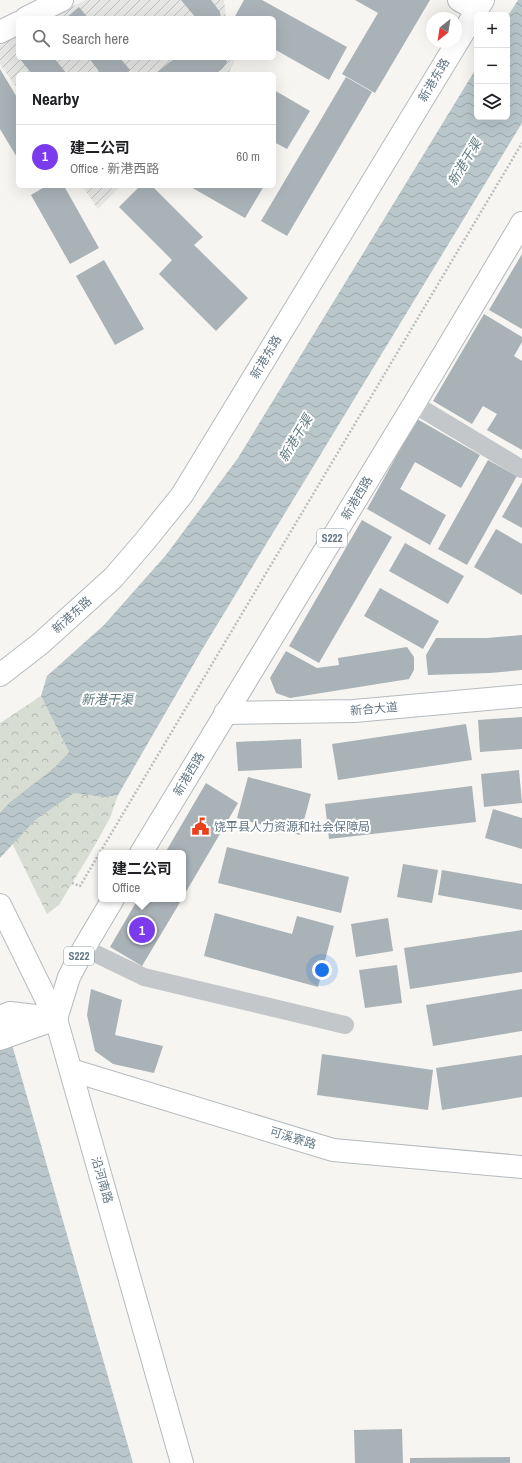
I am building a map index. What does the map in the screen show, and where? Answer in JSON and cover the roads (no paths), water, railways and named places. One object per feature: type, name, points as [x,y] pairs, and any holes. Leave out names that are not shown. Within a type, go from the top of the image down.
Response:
[{"type":"main road","points":[[30,16],[62,0]]},
{"type":"main road","name":"新港东路","points":[[0,675],[40,644],[113,578],[182,495],[473,3]]},
{"type":"main road","points":[[0,32],[16,23]]},
{"type":"main road","name":"新港西路","points":[[143,850],[414,404],[522,223]]},
{"type":"main road","name":"新合大道","points":[[226,713],[354,711],[522,696]]},
{"type":"main road","name":"S222","points":[[56,1019],[69,977],[111,902]]},
{"type":"main road","name":"沿河南路","points":[[0,905],[56,1019],[72,1070],[182,1463]]},
{"type":"main road","points":[[0,1017],[10,1013],[56,1019]]},
{"type":"main road","points":[[0,1039],[56,1019]]},
{"type":"main road","name":"可溪寮路","points":[[72,1070],[333,1150],[522,1167]]},
{"type":"street","points":[[414,404],[522,469]]},
{"type":"street","points":[[84,948],[144,977],[346,1025]]},
{"type":"water","name":"新港干渠","points":[[518,0],[522,0],[522,123],[203,648],[118,795],[104,797],[74,793],[35,820],[0,858],[0,813],[9,803],[53,769],[69,752],[41,696],[47,676],[104,625],[166,555],[238,458],[474,72],[474,120],[510,120],[510,12]]},
{"type":"water","points":[[0,1003],[133,1463],[0,1463]]},
{"type":"place","name":"饶平县人力资源和社会保障局","points":[[201,827]]},
{"type":"place","name":"建二公司","points":[[142,930]]}]
